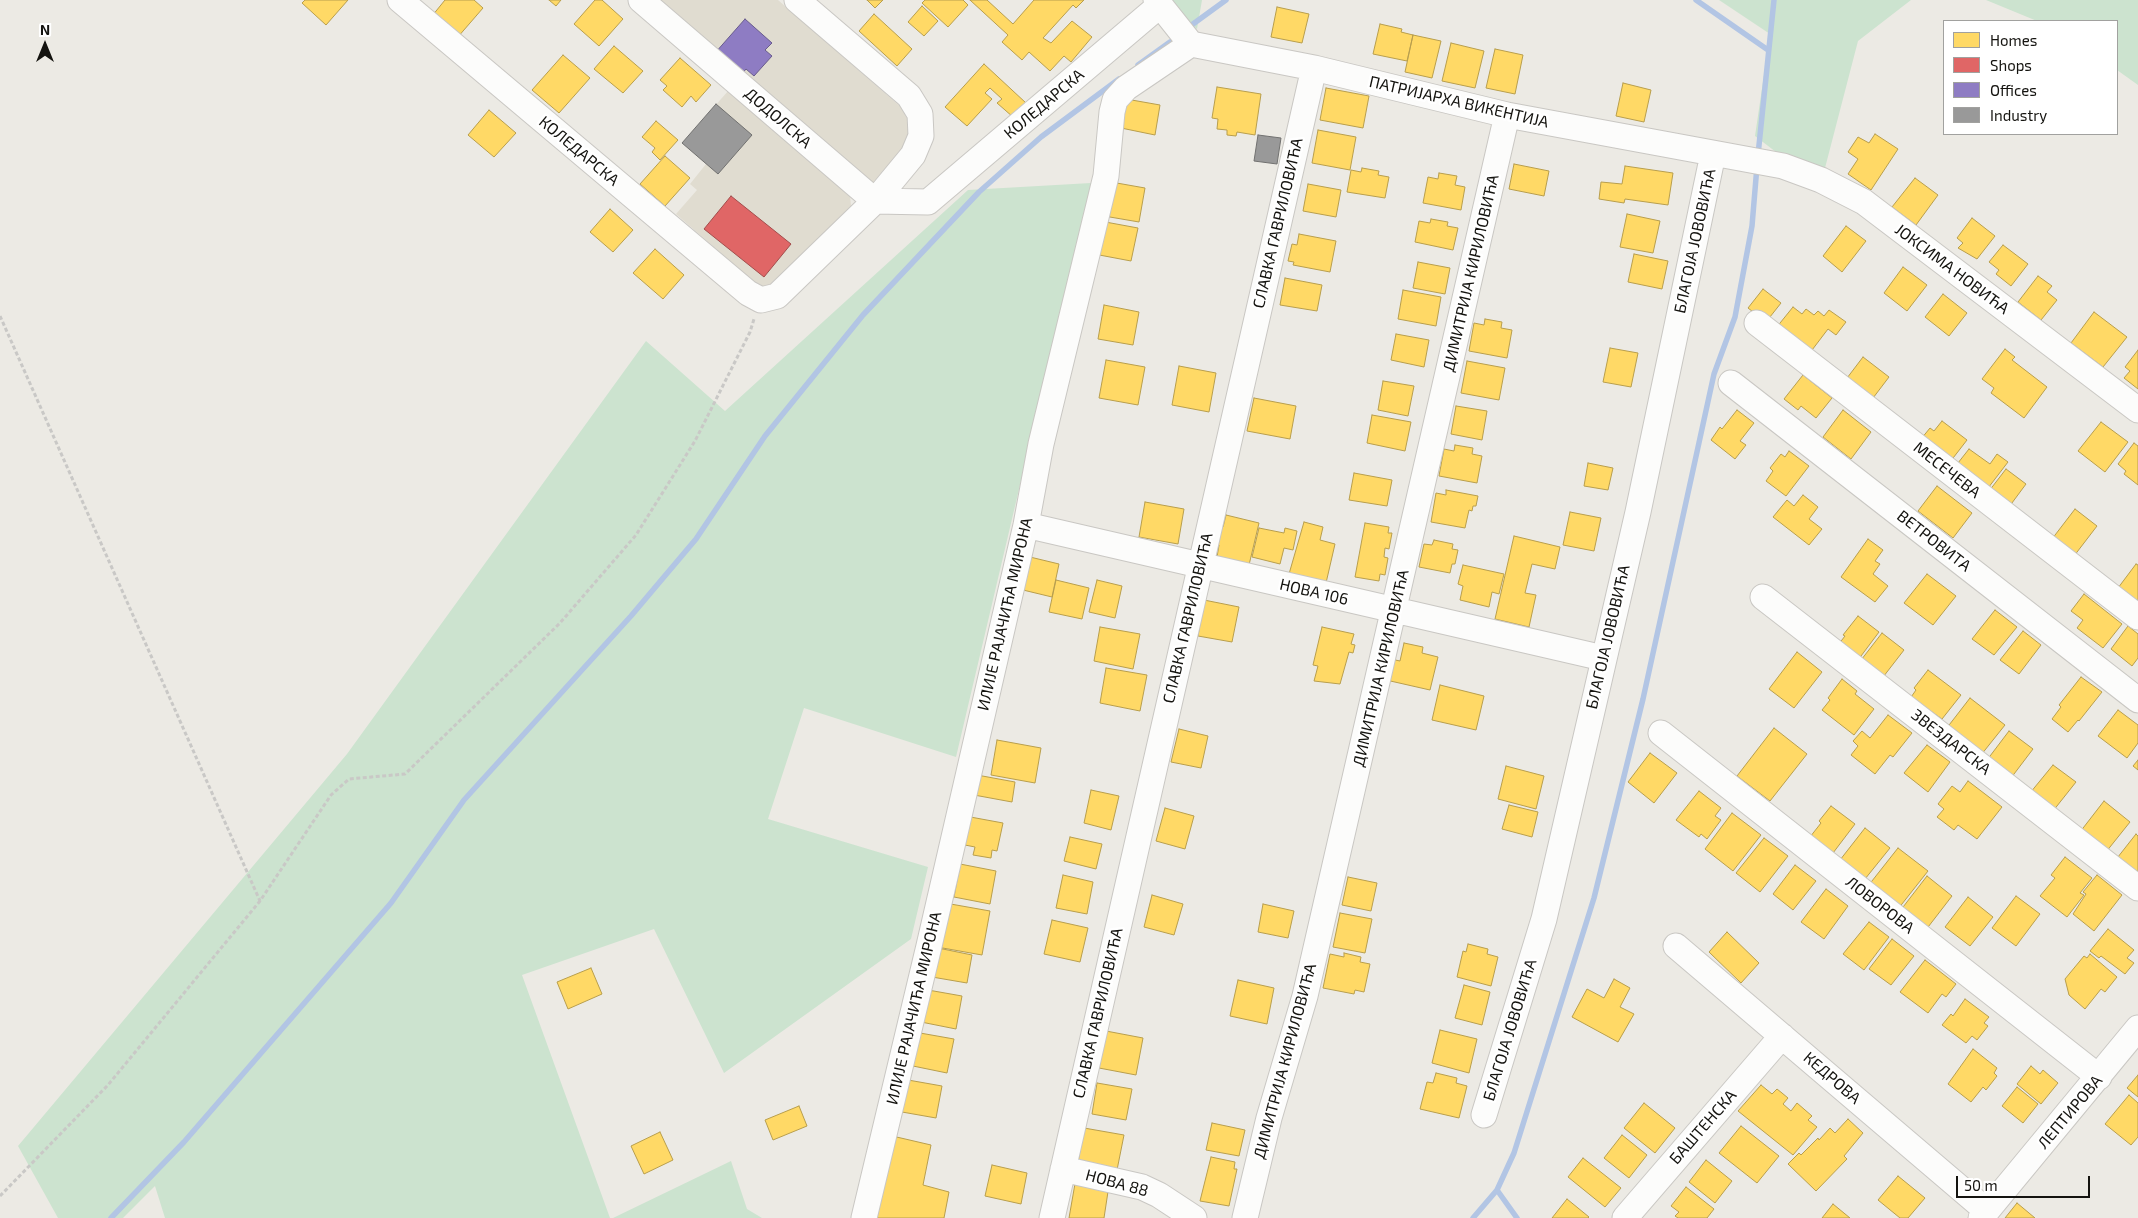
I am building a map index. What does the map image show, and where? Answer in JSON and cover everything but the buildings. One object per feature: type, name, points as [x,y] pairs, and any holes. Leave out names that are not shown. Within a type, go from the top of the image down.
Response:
[{"type":"street","name":"КОЛЕДАРСКА","points":[[400,0],[748,293],[760,300]]},
{"type":"street","name":"ДОДОЛСКА","points":[[641,0],[876,201]]},
{"type":"street","points":[[760,300],[777,296],[876,201],[913,155],[921,136],[920,114],[909,96],[797,0]]},
{"type":"street","name":"КОЛЕДАРСКА","points":[[928,202],[1157,3]]},
{"type":"street","points":[[1157,3],[1184,36]]},
{"type":"street","name":"ПАТРИЈАРХА ВИКЕНТИЈА","points":[[1184,36],[1507,115],[1758,161]]},
{"type":"street","name":"ИЛИЈЕ РАЈАЧИЋА МИРОНА","points":[[864,1218],[1026,525],[1041,444],[1106,176],[1112,112],[1115,100],[1184,36]]},
{"type":"street","name":"СЛАВКА ГАВРИЛОВИЋА","points":[[1052,1218],[1314,68]]},
{"type":"street","name":"ДИМИТРИЈА КИРИЛОВИЋА","points":[[1246,1218],[1269,1118],[1305,996],[1507,115]]},
{"type":"street","name":"БЛАГОЈА ЈОВОВИЋА","points":[[1484,1115],[1544,919],[1638,512],[1713,154]]},
{"type":"street","name":"ЈОКСИМА НОВИЋА","points":[[1758,161],[1783,166],[1821,180],[1864,202],[2138,410]]},
{"type":"street","points":[[898,172],[904,186],[912,194],[928,202]]},
{"type":"street","points":[[876,201],[928,202]]},
{"type":"street","name":"МЕСЕЧЕВА","points":[[1757,323],[2138,617]]},
{"type":"street","name":"ВЕТРОВИТА","points":[[1731,383],[2138,700]]},
{"type":"street","name":"НОВА 106","points":[[1026,525],[1603,658]]},
{"type":"street","name":"ЗВЕЗДАРСКА","points":[[1763,597],[2138,888]]},
{"type":"street","name":"ЛОВОРОВА","points":[[1661,733],[2098,1077]]},
{"type":"street","name":"КЕДРОВА","points":[[1676,946],[1782,1036],[1984,1215]]},
{"type":"street","name":"ЛЕПТИРОВА","points":[[1984,1215],[2138,1028]]},
{"type":"street","name":"БАШТЕНСКА","points":[[1624,1218],[1782,1036]]},
{"type":"street","name":"НОВА 88","points":[[1063,1169],[1142,1187],[1159,1195],[1194,1218]]},
{"type":"path","points":[[0,1196],[108,1085],[260,901],[331,795],[349,779],[405,774],[560,623],[636,535],[695,441],[750,332],[760,300]]},
{"type":"path","points":[[0,316],[260,901]]},
{"type":"shaded area","points":[[654,0],[778,0],[902,108],[910,125],[908,142],[869,187]]},
{"type":"shaded area","points":[[729,90],[850,195],[851,206],[770,287],[761,288],[676,214],[697,190],[690,184],[706,164],[682,143]]},
{"type":"green space","points":[[1168,0],[1202,0],[1197,29],[1179,14]]},
{"type":"green space","points":[[1719,0],[1911,0],[1858,41],[1825,168],[1776,152],[1755,136],[1770,34]]},
{"type":"green space","points":[[1986,0],[2138,0],[2138,85],[2118,71],[2118,20],[2035,20]]},
{"type":"green space","points":[[1091,183],[956,757],[804,708],[768,819],[928,867],[911,939],[724,1073],[654,929],[522,975],[610,1218],[165,1218],[155,1186],[123,1218],[58,1218],[18,1146],[347,754],[646,341],[725,411],[968,190]]},
{"type":"green space","points":[[731,1161],[747,1209],[762,1218],[613,1218]]},
{"type":"waterway","points":[[1193,24],[1226,0]]},
{"type":"waterway","points":[[1696,0],[1768,50]]},
{"type":"waterway","points":[[1758,155],[1774,0]]},
{"type":"waterway","points":[[1138,65],[1170,42]]},
{"type":"waterway","points":[[111,1218],[184,1142],[391,903],[464,800],[631,616],[696,539],[765,436],[863,315],[979,192],[1041,137],[1119,79]]},
{"type":"waterway","points":[[1473,1218],[1497,1190],[1514,1153],[1594,898],[1643,699],[1714,374],[1735,317],[1752,226],[1757,166]]},
{"type":"waterway","points":[[1497,1190],[1517,1218]]}]
